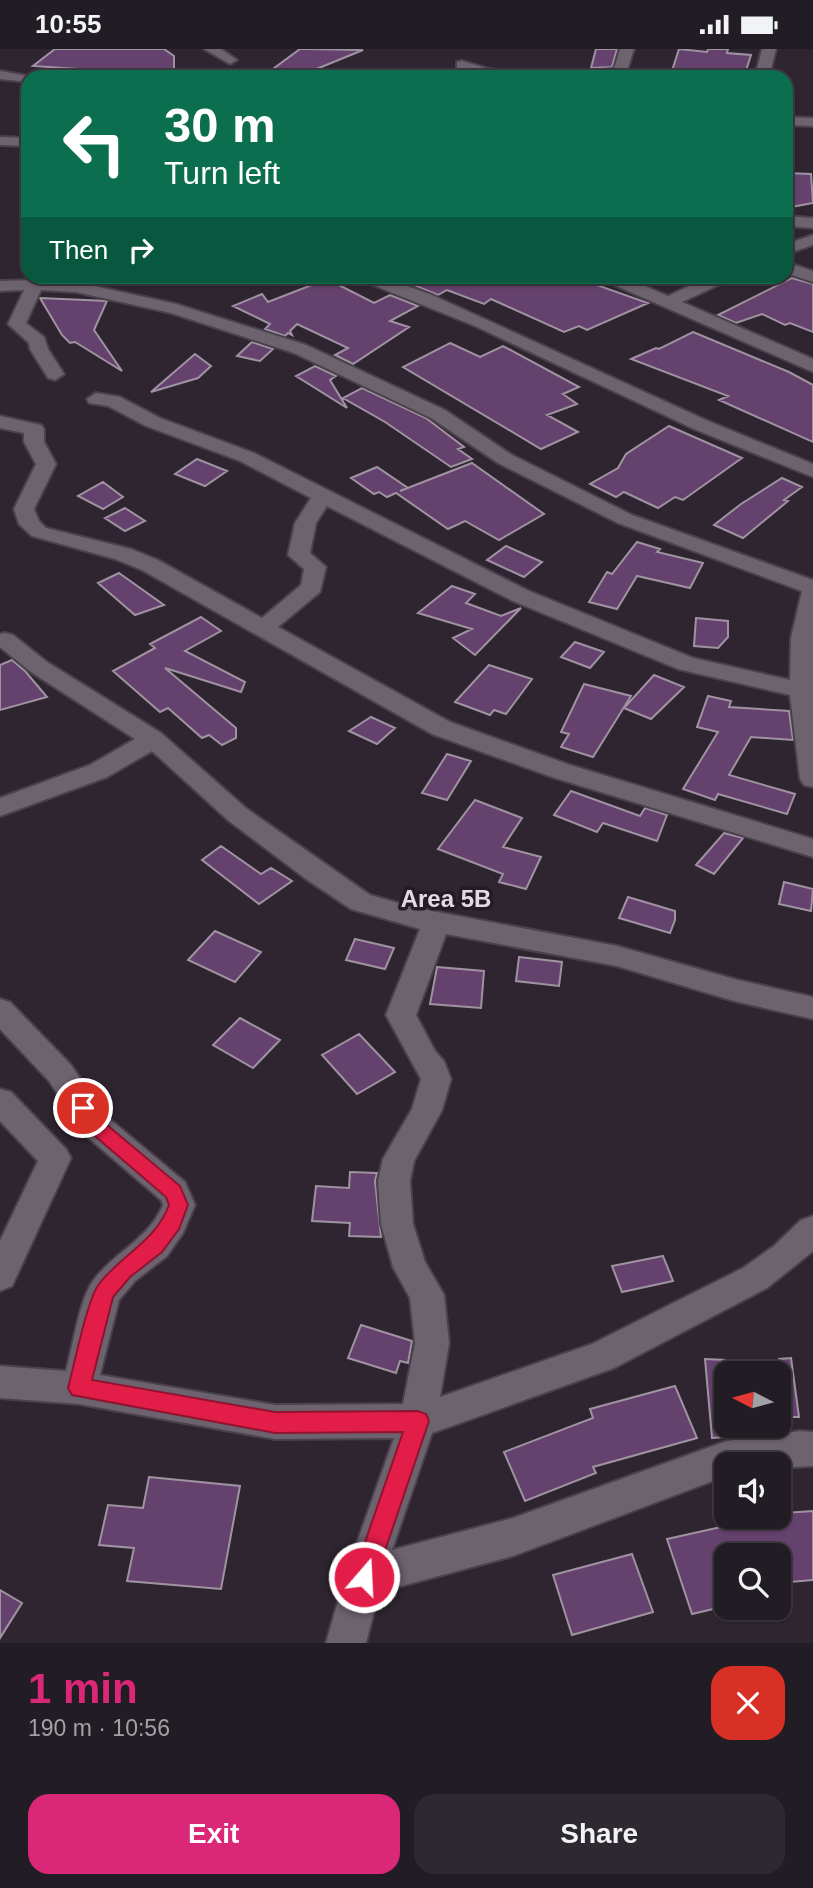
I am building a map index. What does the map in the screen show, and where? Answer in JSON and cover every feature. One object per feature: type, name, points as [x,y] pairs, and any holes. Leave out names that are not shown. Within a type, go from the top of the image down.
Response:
[{"type":"street","points":[[211,49],[230,60]]},
{"type":"street","points":[[620,70],[627,49]]},
{"type":"street","points":[[763,70],[769,49]]},
{"type":"street","points":[[462,65],[478,70]]},
{"type":"street","points":[[0,75],[21,77]]},
{"type":"street","points":[[793,121],[813,122]]},
{"type":"street","points":[[0,141],[21,142]]},
{"type":"street","points":[[793,222],[813,223]]},
{"type":"street","points":[[793,247],[813,240]]},
{"type":"street","points":[[793,270],[813,277]]},
{"type":"street","points":[[76,287],[84,284]]},
{"type":"street","points":[[386,284],[710,430],[813,471]]},
{"type":"street","points":[[628,284],[813,366]]},
{"type":"street","points":[[670,301],[706,284]]},
{"type":"street","points":[[35,285],[17,324],[38,341],[39,349],[54,374]]},
{"type":"street","points":[[0,286],[76,287],[176,309],[300,349],[439,414],[505,459],[625,519],[813,589],[804,619],[805,680],[813,779]]},
{"type":"street","points":[[96,399],[113,401],[153,422],[247,457],[521,596],[686,664],[805,680]]},
{"type":"street","points":[[0,422],[34,429],[34,442],[46,464],[24,509],[29,524],[39,532],[114,552],[150,565],[441,728],[561,771],[813,848]]},
{"type":"street","points":[[262,629],[312,587],[315,567],[299,555],[300,547],[307,515],[324,496]]},
{"type":"street","points":[[5,640],[39,667],[152,739],[238,815],[361,902],[436,922],[617,956],[734,990],[813,1008]]},
{"type":"street","points":[[0,807],[75,782],[138,751],[152,739]]},
{"type":"street","points":[[346,1643],[364,1577],[418,1421],[432,1343],[427,1295],[410,1267],[397,1224],[394,1181],[398,1159],[427,1109],[436,1079],[433,1069],[424,1059],[401,1015],[436,922]]},
{"type":"street","points":[[0,1010],[60,1073],[95,1125],[174,1192],[178,1205],[172,1223],[155,1245],[123,1271],[104,1293],[79,1388]]},
{"type":"street","points":[[0,1101],[55,1158],[0,1276]]},
{"type":"street","points":[[0,1382],[79,1388],[275,1422],[418,1421],[603,1357],[755,1278],[786,1256],[813,1230]]},
{"type":"street","points":[[364,1577],[513,1537],[727,1458],[800,1448],[813,1449]]},
{"type":"building","points":[[55,49],[164,49],[174,56],[174,69],[170,70],[94,70],[33,66]]},
{"type":"building","points":[[300,49],[363,50],[314,70],[272,70]]},
{"type":"building","points":[[596,49],[617,49],[612,67],[591,68]]},
{"type":"building","points":[[679,49],[707,52],[708,49],[728,49],[727,53],[751,55],[746,70],[672,70]]},
{"type":"building","points":[[793,173],[811,174],[813,203],[793,207]]},
{"type":"building","points":[[793,278],[813,284],[813,332],[790,323],[785,325],[762,314],[736,323],[718,315],[780,284],[793,284]]},
{"type":"building","points":[[314,284],[337,284],[374,303],[390,295],[418,306],[390,321],[409,327],[353,364],[335,355],[348,348],[297,324],[290,331],[292,335],[288,333],[285,336],[265,329],[270,324],[233,306],[262,294],[268,302]]},
{"type":"building","points":[[411,284],[594,284],[648,303],[587,330],[579,326],[564,332],[491,299],[484,304],[447,290],[438,295]]},
{"type":"building","points":[[40,298],[107,301],[94,330],[122,371],[75,342],[70,343],[62,335]]},
{"type":"building","points":[[693,332],[789,372],[813,385],[813,442],[719,400],[728,396],[631,359]]},
{"type":"building","points":[[252,342],[273,349],[260,361],[237,356]]},
{"type":"building","points":[[450,343],[480,357],[503,346],[579,387],[563,394],[577,404],[547,415],[578,432],[541,449],[403,367]]},
{"type":"building","points":[[195,354],[211,366],[198,378],[151,392]]},
{"type":"building","points":[[315,366],[336,376],[330,380],[347,408],[296,376]]},
{"type":"building","points":[[362,388],[426,418],[464,447],[458,449],[472,459],[451,467],[385,422],[343,398]]},
{"type":"building","points":[[669,426],[742,458],[683,500],[675,497],[658,508],[624,492],[616,497],[590,484],[618,468],[626,454]]},
{"type":"building","points":[[197,459],[227,471],[205,486],[175,474]]},
{"type":"building","points":[[472,463],[544,514],[499,540],[465,521],[448,529],[396,493],[387,497],[379,492],[374,494],[351,478],[377,467],[408,488]]},
{"type":"building","points":[[782,478],[802,487],[743,538],[714,525],[741,504]]},
{"type":"building","points":[[103,482],[123,497],[103,509],[78,496]]},
{"type":"building","points":[[125,508],[145,521],[125,531],[105,518]]},
{"type":"building","points":[[637,542],[660,549],[657,552],[703,563],[690,588],[637,576],[617,609],[589,602],[607,572],[612,574]]},
{"type":"building","points":[[506,546],[542,562],[524,577],[487,560]]},
{"type":"building","points":[[119,573],[164,605],[135,615],[98,583]]},
{"type":"building","points":[[452,586],[475,594],[466,603],[501,616],[521,608],[475,655],[453,638],[472,629],[418,613]]},
{"type":"building","points":[[201,617],[221,631],[185,651],[245,682],[241,692],[165,668],[236,728],[236,738],[222,745],[209,735],[202,738],[168,708],[160,712],[113,671],[155,648],[150,644]]},
{"type":"building","points":[[696,618],[728,621],[728,637],[718,648],[694,646]]},
{"type":"building","points":[[575,642],[604,652],[590,668],[561,657]]},
{"type":"building","points":[[12,660],[47,697],[0,710],[0,665]]},
{"type":"building","points":[[489,665],[532,679],[506,714],[494,710],[490,715],[455,702]]},
{"type":"building","points":[[654,675],[684,687],[651,719],[624,708]]},
{"type":"building","points":[[584,684],[631,696],[593,757],[561,747],[569,734],[561,732]]},
{"type":"building","points":[[708,696],[731,701],[729,707],[789,711],[793,740],[751,737],[729,775],[795,794],[787,814],[718,794],[715,800],[683,789],[718,732],[697,727]]},
{"type":"building","points":[[371,717],[395,728],[377,744],[349,731]]},
{"type":"building","points":[[447,754],[471,761],[447,800],[422,793]]},
{"type":"building","points":[[571,791],[640,816],[645,808],[667,815],[657,841],[603,823],[597,832],[554,815]]},
{"type":"building","points":[[475,800],[522,818],[503,847],[541,857],[526,889],[499,882],[503,874],[438,849]]},
{"type":"building","points":[[724,833],[743,838],[714,874],[696,865]]},
{"type":"building","points":[[221,846],[261,874],[271,868],[292,881],[259,904],[202,860]]},
{"type":"building","points":[[784,882],[813,889],[811,911],[779,904]]},
{"type":"building","points":[[628,897],[675,911],[670,933],[619,918]]},
{"type":"building","points":[[215,931],[261,952],[235,982],[188,960]]},
{"type":"building","points":[[355,939],[394,948],[385,969],[346,960]]},
{"type":"building","points":[[519,957],[562,962],[559,986],[516,981]]},
{"type":"building","points":[[437,967],[484,971],[481,1008],[430,1004]]},
{"type":"building","points":[[240,1018],[280,1040],[253,1068],[213,1045]]},
{"type":"building","points":[[359,1034],[395,1072],[357,1094],[322,1055]]},
{"type":"building","points":[[350,1172],[377,1173],[375,1181],[381,1237],[349,1236],[350,1223],[312,1221],[316,1186],[349,1188]]},
{"type":"building","points":[[663,1256],[673,1281],[622,1292],[612,1266]]},
{"type":"building","points":[[361,1325],[412,1341],[408,1363],[400,1361],[396,1373],[348,1358]]},
{"type":"building","points":[[791,1358],[799,1417],[791,1417],[791,1361],[779,1359]]},
{"type":"building","points":[[705,1359],[726,1360],[714,1361],[712,1438]]},
{"type":"building","points":[[675,1386],[697,1438],[593,1467],[596,1473],[525,1501],[504,1452],[593,1418],[590,1409]]},
{"type":"building","points":[[149,1477],[240,1486],[221,1589],[127,1581],[134,1548],[99,1545],[108,1505],[143,1508]]},
{"type":"building","points":[[813,1511],[813,1580],[791,1582],[791,1543],[714,1543],[714,1609],[692,1614],[667,1539],[714,1529],[791,1529],[791,1513]]},
{"type":"building","points":[[632,1554],[653,1612],[572,1635],[553,1575]]},
{"type":"building","points":[[0,1590],[22,1603],[0,1638]]},
{"type":"district","name":"Area 5B","points":[[446,899]]},
{"type":"route","points":[[83,1108],[95,1125],[174,1192],[178,1205],[172,1223],[155,1245],[123,1271],[104,1293],[79,1388],[275,1422],[418,1421],[364,1577]]}]
